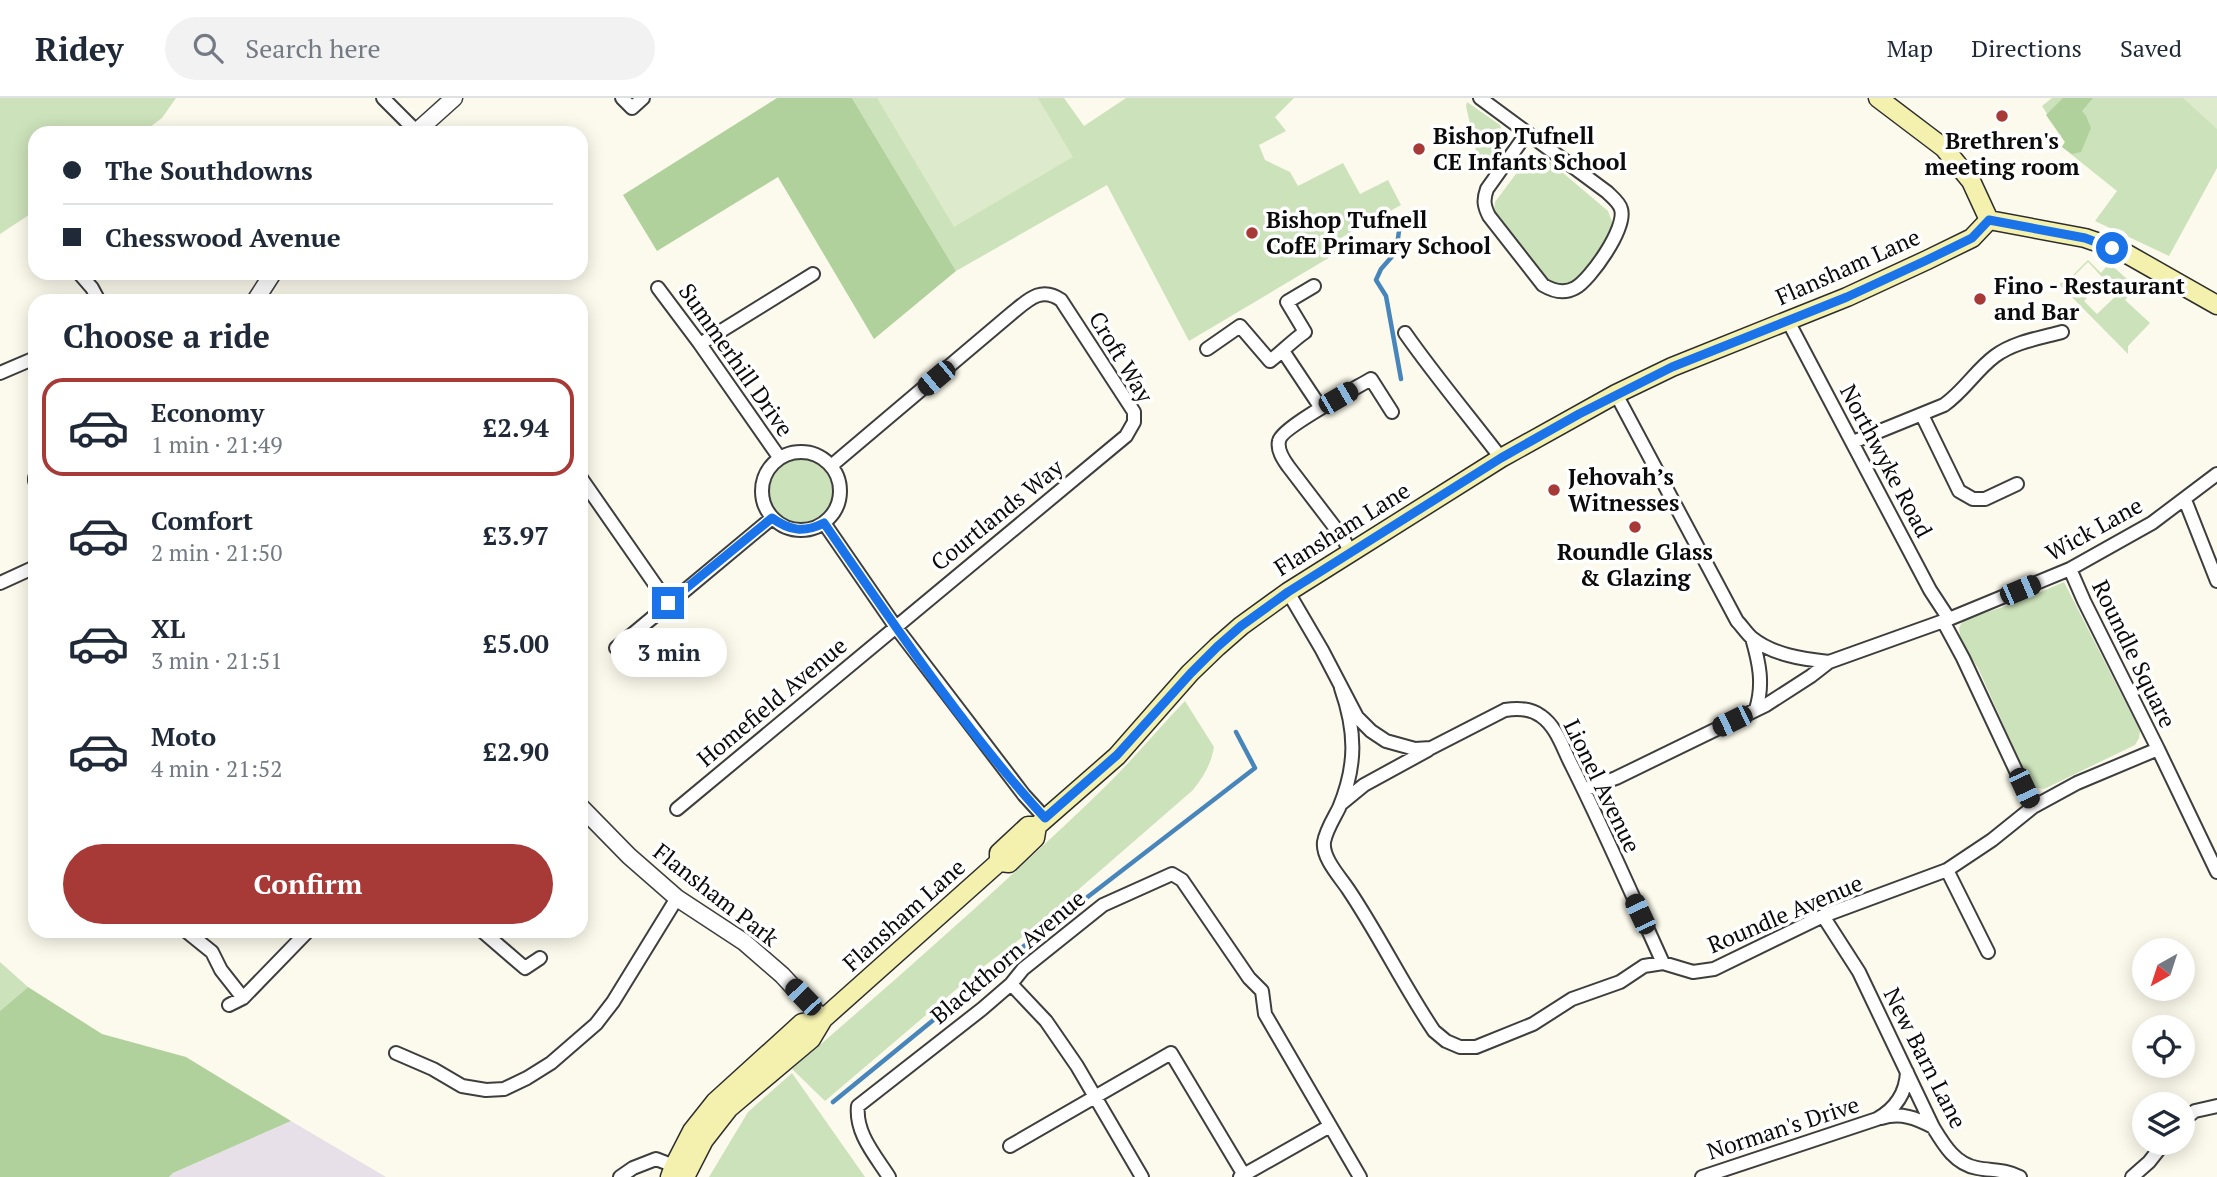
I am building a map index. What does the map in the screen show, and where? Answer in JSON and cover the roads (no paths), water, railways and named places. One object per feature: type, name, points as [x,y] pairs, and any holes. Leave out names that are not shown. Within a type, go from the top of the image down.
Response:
[{"type":"main road","points":[[1878,98],[1944,148],[1971,181],[1989,220],[2085,238],[2120,250],[2217,305]]},
{"type":"main road","name":"Flansham Lane","points":[[676,1173],[729,1108],[811,1039],[823,1018],[999,862],[1009,863],[1035,838],[1041,822],[1117,755],[1191,673],[1241,626],[1288,592],[1501,458],[1616,394],[1672,367],[1847,297],[1972,238],[1989,220]]},
{"type":"street","points":[[383,98],[410,126]]},
{"type":"street","points":[[423,126],[454,98]]},
{"type":"street","points":[[622,98],[632,108],[643,98]]},
{"type":"street","points":[[1480,98],[1607,192],[1621,208],[1621,225],[1611,245],[1581,284],[1567,291],[1551,290],[1544,285],[1484,207],[1483,198],[1487,189],[1527,133]]},
{"type":"street","points":[[700,344],[813,274]]},
{"type":"street","points":[[1207,349],[1240,326],[1270,361],[1292,340],[1305,332],[1287,302],[1314,286]]},
{"type":"street","name":"Summerhill Drive","points":[[658,288],[779,457]]},
{"type":"street","name":"Croft Way","points":[[831,466],[1040,293],[1049,293],[1061,300],[1134,412],[1135,422],[1126,436]]},
{"type":"street","name":"Northwyke Road","points":[[1788,321],[1946,620]]},
{"type":"street","points":[[1853,442],[1944,405],[1995,355],[2062,332]]},
{"type":"street","points":[[1405,333],[1429,368],[1459,402],[1501,458]]},
{"type":"street","points":[[1283,351],[1321,408]]},
{"type":"street","points":[[0,373],[28,361]]},
{"type":"street","points":[[1351,553],[1343,538],[1288,467],[1278,444],[1281,435],[1371,379],[1392,412]]},
{"type":"street","points":[[1616,394],[1737,621],[1752,638],[1768,648],[1803,659],[1829,662]]},
{"type":"street","points":[[1922,415],[1959,491],[1973,499],[1985,499],[2017,484]]},
{"type":"street","name":"Courtlands Way","points":[[895,626],[1126,436]]},
{"type":"street","points":[[789,453],[811,453],[831,466],[837,475],[840,488],[839,501],[824,523],[811,529],[798,530],[784,527],[772,518],[763,499],[763,487],[770,466],[779,457],[789,453]]},
{"type":"street","name":"Wick Lane","points":[[1829,662],[1946,620],[2070,569],[2152,523],[2217,474]]},
{"type":"street","points":[[588,488],[668,603]]},
{"type":"street","points":[[2185,500],[2217,581]]},
{"type":"street","points":[[616,648],[772,518]]},
{"type":"street","points":[[824,523],[895,626],[1024,795],[1041,822]]},
{"type":"street","name":"Roundle Square","points":[[2033,807],[2077,783],[2158,748],[2070,569]]},
{"type":"street","points":[[0,583],[28,570]]},
{"type":"street","points":[[1288,592],[1357,717],[1386,741],[1415,749],[1431,748]]},
{"type":"street","points":[[1946,620],[2033,807]]},
{"type":"street","name":"Homefield Avenue","points":[[677,809],[895,626]]},
{"type":"street","points":[[1752,638],[1760,667],[1760,695],[1756,709]]},
{"type":"street","points":[[1584,790],[1616,778],[1756,709],[1829,662]]},
{"type":"street","points":[[1341,688],[1351,716],[1353,759],[1339,806],[1324,842],[1327,856],[1434,1031],[1446,1041],[1460,1047],[1476,1047],[1533,1024],[1572,999],[1620,982],[1644,966],[1663,963]]},
{"type":"street","name":"Lionel Avenue","points":[[1431,748],[1504,710],[1530,710],[1551,725],[1584,790],[1663,963]]},
{"type":"street","points":[[1339,806],[1364,785],[1431,748]]},
{"type":"street","points":[[2158,748],[2217,872]]},
{"type":"street","name":"Roundle Avenue","points":[[1663,963],[1693,972],[1714,969],[1823,916],[1947,870],[1993,840],[2033,807]]},
{"type":"street","name":"Flansham Park","points":[[588,814],[629,856],[677,898],[744,942],[782,975],[823,1018]]},
{"type":"street","points":[[1947,870],[1988,952]]},
{"type":"street","name":"Blackthorn Avenue","points":[[889,1177],[862,1134],[857,1118],[858,1106],[1011,984],[1023,969],[1103,905],[1172,874],[1182,880],[1249,978],[1262,991],[1265,1014],[1360,1177]]},
{"type":"street","points":[[396,1053],[433,1069],[462,1086],[486,1090],[504,1089],[527,1078],[551,1063],[596,1024],[613,1002],[677,898]]},
{"type":"street","name":"New Barn Lane","points":[[1823,916],[1858,972],[1933,1127],[1954,1157],[1976,1168],[2008,1171],[2020,1177]]},
{"type":"street","points":[[195,938],[212,952],[221,970],[243,998]]},
{"type":"street","points":[[229,1005],[243,998],[301,938]]},
{"type":"street","points":[[490,938],[525,968],[540,958]]},
{"type":"street","points":[[1011,984],[1046,1021],[1095,1096],[1142,1177]]},
{"type":"street","points":[[1010,1146],[1171,1053],[1242,1176],[1330,1126]]},
{"type":"street","name":"Norman's Drive","points":[[1877,1119],[1887,1114],[1896,1104],[1906,1085],[1907,1072]]},
{"type":"street","points":[[2195,1111],[2217,1106]]},
{"type":"street","name":"Norman's Drive","points":[[1702,1177],[1888,1116],[1917,1118],[1933,1127]]},
{"type":"street","points":[[2132,1177],[2155,1155]]},
{"type":"street","name":"Flansham Lane","points":[[620,1177],[633,1168],[656,1159],[676,1173]]},
{"type":"waterway","points":[[1401,217],[1396,252],[1381,269],[1376,280],[1386,296],[1401,379]]},
{"type":"waterway","points":[[833,1102],[1024,946],[1255,768],[1236,732]]},
{"type":"place","name":"Brethren's meeting room","points":[[2002,116]]},
{"type":"place","name":"Bishop Tufnell CE Infants School","points":[[1419,149]]},
{"type":"place","name":"Bishop Tufnell CofE Primary School","points":[[1252,233]]},
{"type":"place","name":"Fino - Restaurant and Bar","points":[[1980,299]]},
{"type":"place","name":"Jehovah’s Witnesses","points":[[1554,490]]},
{"type":"place","name":"Roundle Glass & Glazing","points":[[1635,527]]}]
